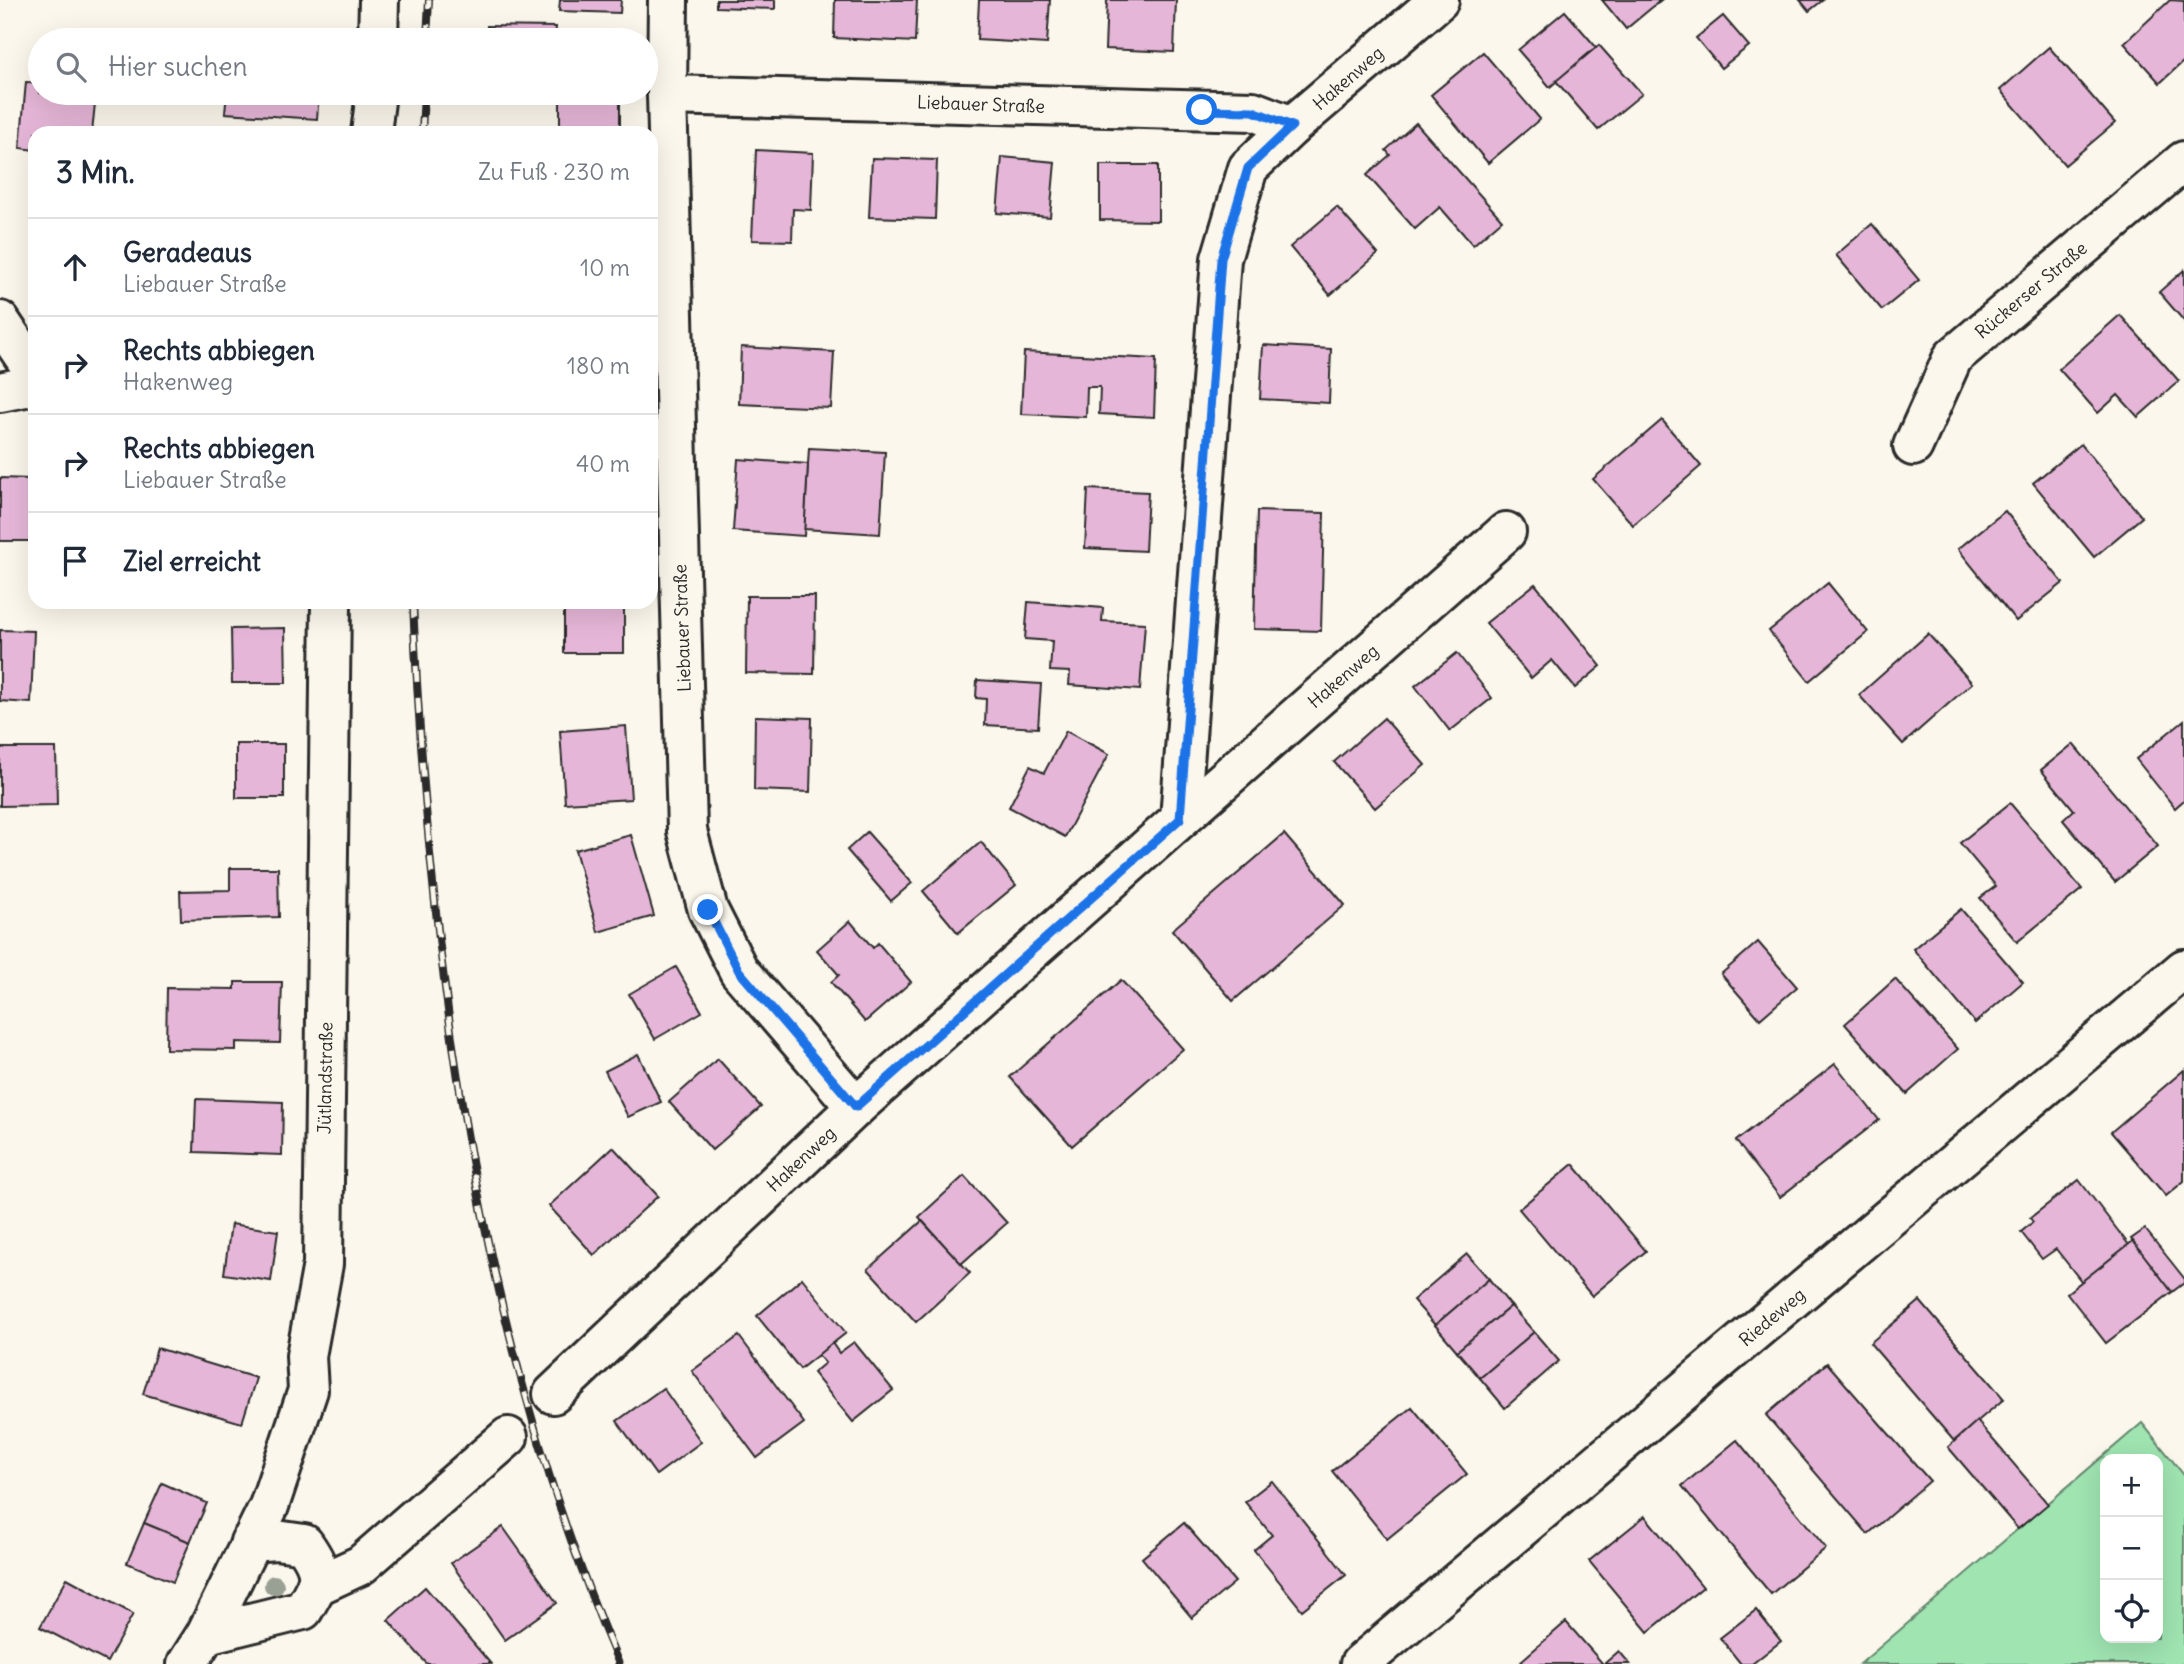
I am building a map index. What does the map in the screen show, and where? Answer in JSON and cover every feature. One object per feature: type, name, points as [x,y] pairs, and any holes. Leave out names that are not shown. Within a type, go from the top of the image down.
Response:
[{"type":"street","points":[[378,28],[379,0]]},
{"type":"street","name":"Liebauer Straße","points":[[668,0],[667,95],[687,831],[708,910],[739,971],[856,1107]]},
{"type":"street","name":"Hakenweg","points":[[1180,819],[1221,259],[1248,168],[1292,126],[1439,0]]},
{"type":"street","name":"Liebauer Straße","points":[[667,95],[1253,111],[1292,126]]},
{"type":"street","points":[[372,126],[374,105]]},
{"type":"street","name":"Rückerser Straße","points":[[1913,446],[1952,357],[2184,161]]},
{"type":"street","points":[[0,320],[28,362]]},
{"type":"street","points":[[0,392],[28,386]]},
{"type":"street","name":"Hakenweg","points":[[553,1394],[856,1107],[1506,532]]},
{"type":"street","name":"Jütlandstraße","points":[[197,1649],[269,1506],[309,1390],[306,1356],[323,1264],[331,609]]},
{"type":"street","name":"Riedeweg","points":[[1360,1664],[2184,969]]},
{"type":"street","name":"Jütlandstraße","points":[[197,1649],[303,1610],[318,1585],[361,1565],[508,1437]]},
{"type":"street","points":[[250,1542],[276,1540],[304,1544],[316,1562],[318,1585]]},
{"type":"green space","points":[[2142,1423],[2184,1475],[2184,1664],[1860,1664],[2100,1459],[2100,1643],[2163,1643],[2163,1454],[2106,1454]]},
{"type":"building","points":[[560,0],[621,0],[620,13],[559,11]]},
{"type":"building","points":[[716,0],[775,0],[775,9],[716,7]]},
{"type":"building","points":[[835,0],[917,0],[915,42],[834,38]]},
{"type":"building","points":[[979,0],[1050,0],[1047,44],[977,40]]},
{"type":"building","points":[[1107,0],[1176,0],[1174,52],[1105,49]]},
{"type":"building","points":[[1602,0],[1661,0],[1626,29]]},
{"type":"building","points":[[1800,0],[1823,0],[1809,11]]},
{"type":"building","points":[[2170,0],[2184,1],[2184,61],[2160,83],[2124,43]]},
{"type":"building","points":[[1565,11],[1596,47],[1550,87],[1518,50]]},
{"type":"building","points":[[1723,16],[1749,46],[1721,68],[1696,38]]},
{"type":"building","points":[[487,26],[556,27],[556,28]]},
{"type":"building","points":[[1599,45],[1642,94],[1598,130],[1556,81]]},
{"type":"building","points":[[2049,47],[2115,123],[2065,165],[2000,90]]},
{"type":"building","points":[[1483,52],[1540,119],[1488,163],[1431,95]]},
{"type":"building","points":[[26,82],[28,105],[95,105],[93,126],[28,126],[28,149],[20,148]]},
{"type":"building","points":[[226,105],[318,105],[317,119],[225,113]]},
{"type":"building","points":[[560,105],[620,105],[620,126],[560,126]]},
{"type":"building","points":[[1416,123],[1502,220],[1473,245],[1440,207],[1415,229],[1367,175],[1390,155],[1386,150]]},
{"type":"building","points":[[756,150],[813,153],[811,210],[793,209],[792,241],[752,240]]},
{"type":"building","points":[[1002,157],[1055,162],[1050,217],[997,213]]},
{"type":"building","points":[[872,158],[937,160],[935,219],[869,217]]},
{"type":"building","points":[[1100,165],[1158,165],[1158,221],[1100,220]]},
{"type":"building","points":[[1337,207],[1378,254],[1330,295],[1290,247]]},
{"type":"building","points":[[1872,224],[1919,280],[1882,310],[1836,255]]},
{"type":"building","points":[[2184,270],[2184,321],[2159,292]]},
{"type":"building","points":[[2120,315],[2179,381],[2138,417],[2118,395],[2098,413],[2059,369]]},
{"type":"building","points":[[1263,345],[1331,349],[1329,403],[1260,399]]},
{"type":"building","points":[[741,347],[834,352],[831,408],[739,404]]},
{"type":"building","points":[[1024,352],[1156,359],[1154,417],[1099,414],[1100,387],[1087,387],[1086,417],[1021,414]]},
{"type":"building","points":[[1662,420],[1701,466],[1633,525],[1593,479]]},
{"type":"building","points":[[2081,444],[2142,517],[2094,557],[2033,483]]},
{"type":"building","points":[[809,448],[885,452],[880,534],[804,529]]},
{"type":"building","points":[[738,459],[808,464],[804,536],[733,531]]},
{"type":"building","points":[[0,478],[28,479],[28,541],[0,541]]},
{"type":"building","points":[[1088,489],[1148,492],[1145,551],[1085,548]]},
{"type":"building","points":[[1257,511],[1324,513],[1321,631],[1254,629]]},
{"type":"building","points":[[2005,511],[2063,583],[2016,621],[1958,549]]},
{"type":"building","points":[[1828,583],[1868,632],[1809,681],[1769,631]]},
{"type":"building","points":[[1535,584],[1601,666],[1575,688],[1552,660],[1531,678],[1486,623]]},
{"type":"building","points":[[747,596],[815,596],[814,674],[746,673]]},
{"type":"building","points":[[1028,602],[1103,608],[1102,621],[1145,623],[1140,690],[1069,685],[1070,672],[1050,671],[1052,641],[1025,639]]},
{"type":"building","points":[[564,609],[624,609],[624,653],[564,653]]},
{"type":"building","points":[[285,628],[286,683],[232,683],[231,629]]},
{"type":"building","points":[[0,630],[34,631],[31,703],[0,701]]},
{"type":"building","points":[[1928,634],[1972,683],[1903,744],[1859,695]]},
{"type":"building","points":[[1457,653],[1492,698],[1450,731],[1415,686]]},
{"type":"building","points":[[977,680],[1041,684],[1038,728],[985,725],[986,699],[976,698]]},
{"type":"building","points":[[755,716],[812,718],[810,792],[754,790]]},
{"type":"building","points":[[1384,718],[1425,765],[1375,808],[1334,762]]},
{"type":"building","points":[[2184,720],[2184,800],[2175,808],[2136,759]]},
{"type":"building","points":[[626,726],[631,799],[565,803],[560,731]]},
{"type":"building","points":[[1066,731],[1109,754],[1065,837],[1009,807],[1030,766],[1044,773]]},
{"type":"building","points":[[236,744],[284,744],[284,798],[236,798]]},
{"type":"building","points":[[2073,744],[2158,846],[2115,882],[2063,820],[2074,810],[2041,770]]},
{"type":"building","points":[[0,748],[56,748],[57,805],[0,806]]},
{"type":"building","points":[[2010,803],[2082,889],[2017,942],[1980,898],[1996,886],[1960,843]]},
{"type":"building","points":[[867,832],[912,883],[891,901],[847,850]]},
{"type":"building","points":[[1284,834],[1345,905],[1233,1001],[1172,930]]},
{"type":"building","points":[[631,835],[654,916],[598,932],[575,850]]},
{"type":"building","points":[[981,842],[1016,885],[958,933],[923,891]]},
{"type":"building","points":[[230,868],[278,868],[279,917],[181,920],[180,891],[230,890]]},
{"type":"building","points":[[1961,909],[2023,982],[1975,1023],[1913,949]]},
{"type":"building","points":[[850,921],[873,948],[878,943],[911,982],[865,1022],[831,982],[839,975],[817,950]]},
{"type":"building","points":[[1758,942],[1797,987],[1760,1019],[1721,974]]},
{"type":"building","points":[[676,967],[702,1012],[655,1039],[629,994]]},
{"type":"building","points":[[1895,979],[1958,1049],[1907,1094],[1845,1024]]},
{"type":"building","points":[[1121,980],[1183,1049],[1072,1146],[1010,1077]]},
{"type":"building","points":[[235,982],[282,982],[280,1043],[236,1042],[236,1050],[166,1049],[167,988],[235,989]]},
{"type":"building","points":[[638,1054],[661,1102],[628,1117],[605,1071]]},
{"type":"building","points":[[718,1059],[761,1107],[712,1150],[669,1102]]},
{"type":"building","points":[[1835,1064],[1879,1120],[1780,1197],[1736,1141]]},
{"type":"building","points":[[2184,1070],[2184,1181],[2166,1196],[2111,1132]]},
{"type":"building","points":[[196,1099],[283,1102],[282,1155],[194,1152]]},
{"type":"building","points":[[613,1147],[658,1196],[594,1255],[549,1206]]},
{"type":"building","points":[[1573,1164],[1646,1251],[1592,1296],[1519,1209]]},
{"type":"building","points":[[964,1176],[1007,1223],[961,1264],[919,1217]]},
{"type":"building","points":[[2079,1180],[2129,1245],[2082,1282],[2056,1249],[2042,1259],[2021,1232],[2033,1222],[2030,1218]]},
{"type":"building","points":[[922,1221],[970,1273],[916,1322],[868,1269]]},
{"type":"building","points":[[231,1224],[278,1231],[271,1281],[224,1274]]},
{"type":"building","points":[[2145,1229],[2184,1278],[2184,1283],[2172,1292],[2131,1239]]},
{"type":"building","points":[[2133,1241],[2172,1292],[2106,1343],[2067,1293]]},
{"type":"building","points":[[1467,1254],[1489,1279],[1435,1325],[1413,1300]]},
{"type":"building","points":[[802,1278],[846,1333],[800,1369],[757,1316]]},
{"type":"building","points":[[1489,1279],[1511,1306],[1457,1351],[1435,1325]]},
{"type":"building","points":[[1920,1301],[2004,1399],[1954,1441],[1870,1343]]},
{"type":"building","points":[[1511,1306],[1534,1332],[1480,1378],[1457,1351]]},
{"type":"building","points":[[1534,1332],[1559,1361],[1505,1408],[1480,1378]]},
{"type":"building","points":[[739,1336],[804,1423],[757,1458],[692,1371]]},
{"type":"building","points":[[854,1342],[893,1390],[853,1422],[813,1373],[825,1363],[818,1355],[832,1343],[839,1353]]},
{"type":"building","points":[[157,1348],[256,1378],[242,1423],[143,1394]]},
{"type":"building","points":[[1827,1363],[1930,1481],[1868,1534],[1766,1415]]},
{"type":"building","points":[[663,1388],[701,1442],[656,1475],[617,1421]]},
{"type":"building","points":[[1412,1407],[1467,1474],[1387,1539],[1332,1471]]},
{"type":"building","points":[[1977,1421],[2048,1504],[2018,1529],[1948,1447]]},
{"type":"building","points":[[1737,1440],[1826,1548],[1771,1594],[1682,1486]]},
{"type":"building","points":[[1272,1481],[1346,1575],[1302,1610],[1254,1550],[1272,1535],[1245,1502]]},
{"type":"building","points":[[162,1483],[207,1503],[190,1542],[144,1523]]},
{"type":"building","points":[[1645,1516],[1703,1587],[1648,1632],[1589,1561]]},
{"type":"building","points":[[144,1523],[190,1542],[173,1582],[127,1563]]},
{"type":"building","points":[[1184,1523],[1235,1582],[1192,1618],[1142,1558]]},
{"type":"building","points":[[503,1527],[557,1603],[505,1640],[451,1563]]},
{"type":"building","points":[[67,1578],[133,1614],[107,1662],[40,1627]]},
{"type":"building","points":[[425,1587],[491,1664],[427,1664],[388,1620]]},
{"type":"building","points":[[1756,1610],[1781,1641],[1752,1664],[1741,1664],[1720,1638]]},
{"type":"building","points":[[1566,1622],[1603,1664],[1524,1664],[1521,1661]]},
{"type":"building","points":[[1619,1651],[1630,1664],[1604,1664]]},
{"type":"railway","points":[[428,28],[429,0]]},
{"type":"railway","points":[[422,126],[423,105]]},
{"type":"railway","points":[[413,609],[420,736],[432,871],[448,1007],[469,1143],[496,1277],[529,1409],[570,1538],[619,1664]]},
{"type":"route","points":[[708,910],[739,971],[856,1107],[1180,819],[1221,259],[1248,168],[1292,126],[1253,111],[1202,110]]}]
